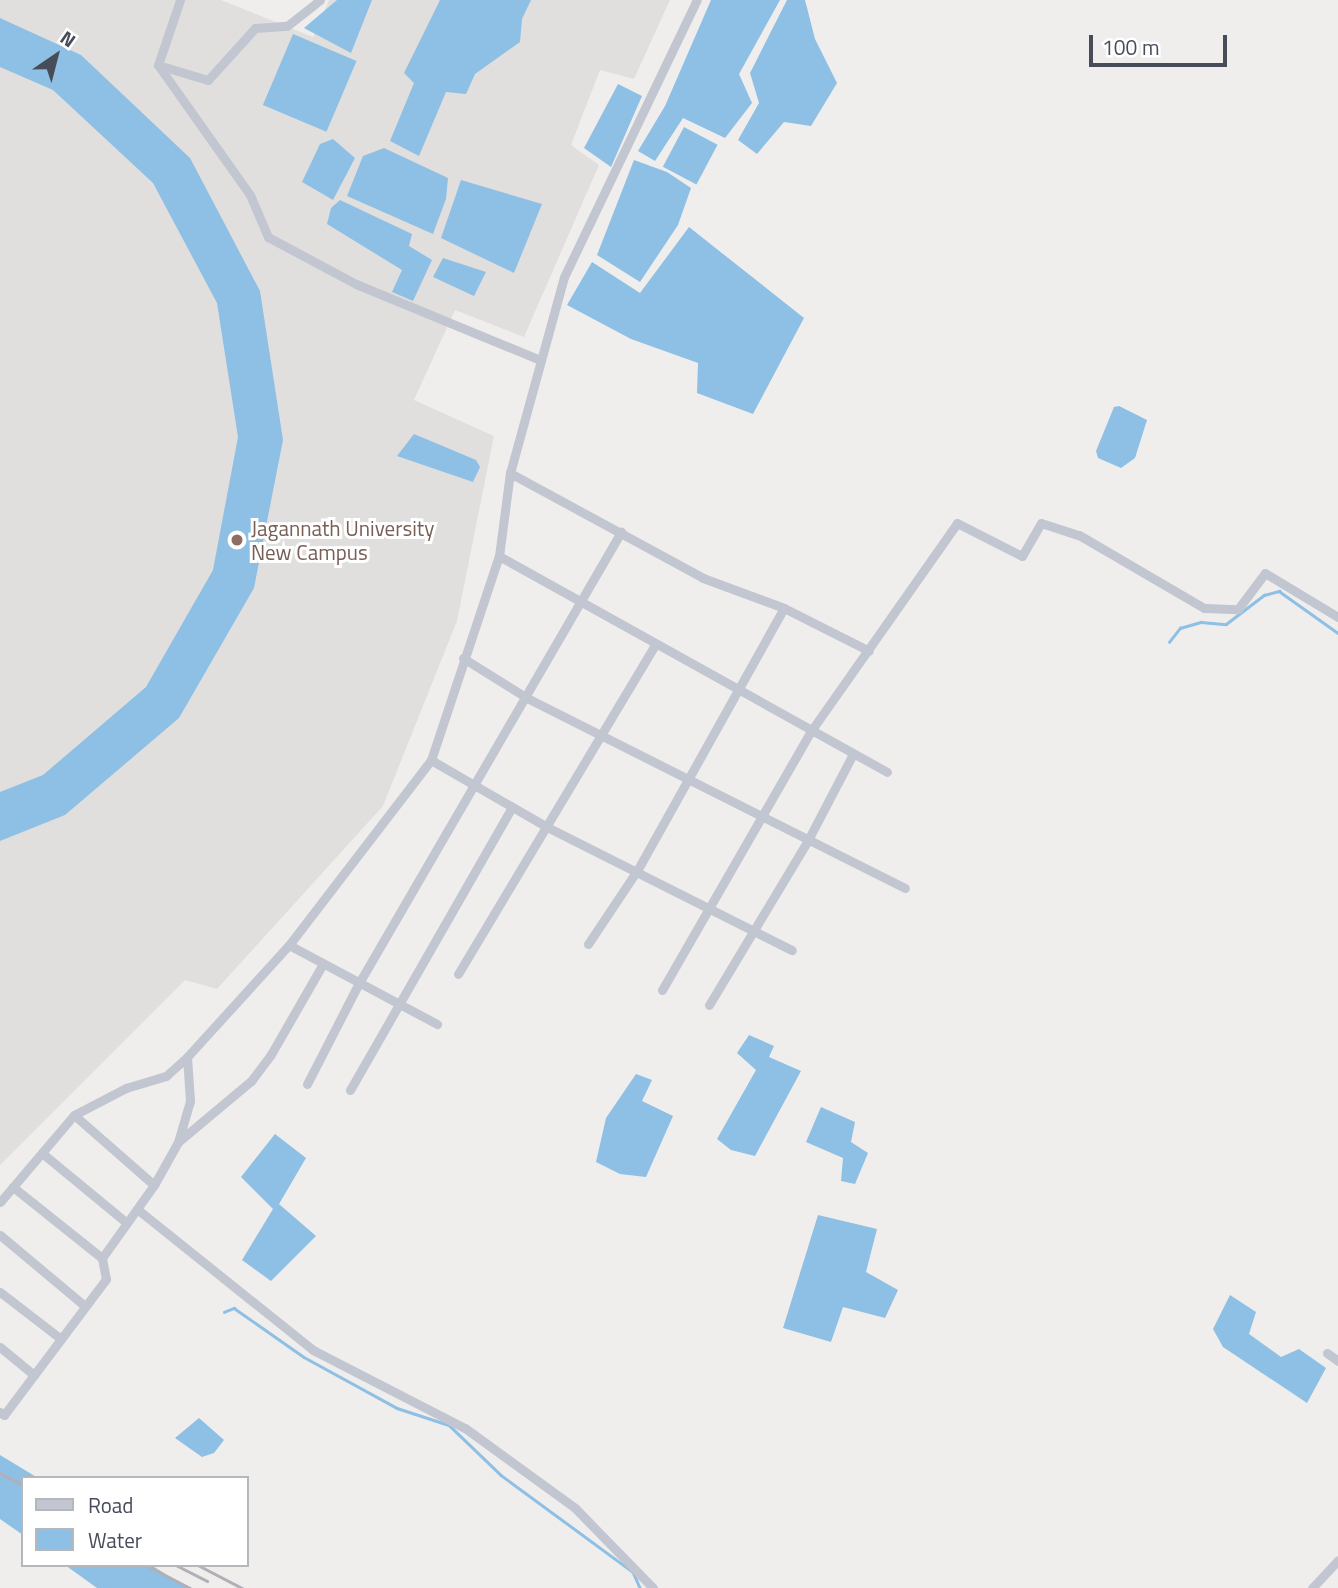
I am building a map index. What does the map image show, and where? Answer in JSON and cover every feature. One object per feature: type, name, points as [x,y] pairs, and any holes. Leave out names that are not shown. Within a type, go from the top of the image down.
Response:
[{"type":"street","points":[[158,65],[180,0]]},
{"type":"street","points":[[158,65],[208,80],[255,28],[287,26],[320,0]]},
{"type":"street","points":[[0,1202],[74,1115],[126,1088],[166,1076],[187,1057],[289,945],[431,760],[499,556],[510,473],[538,359],[564,277],[696,0]]},
{"type":"street","points":[[158,65],[250,195],[268,237],[356,284],[538,359]]},
{"type":"street","points":[[510,473],[704,578],[784,608],[869,651]]},
{"type":"street","points":[[662,990],[765,818],[811,732],[957,523],[1022,556],[1041,523],[1079,535],[1204,608],[1238,609],[1265,573],[1338,617]]},
{"type":"street","points":[[307,1084],[359,983],[473,784],[527,698],[621,532]]},
{"type":"street","points":[[499,556],[653,647],[887,772]]},
{"type":"street","points":[[588,944],[638,869],[685,779],[784,608]]},
{"type":"street","points":[[458,974],[653,647]]},
{"type":"street","points":[[463,658],[527,698],[905,888]]},
{"type":"street","points":[[709,1005],[808,840],[853,754]]},
{"type":"street","points":[[431,760],[547,827],[638,869],[792,950]]},
{"type":"street","points":[[350,1090],[512,807]]},
{"type":"street","points":[[289,945],[437,1024]]},
{"type":"street","points":[[178,1142],[251,1081],[270,1056],[323,964]]},
{"type":"street","points":[[102,1258],[154,1185],[178,1142],[190,1101],[187,1057]]},
{"type":"street","points":[[74,1115],[154,1185]]},
{"type":"street","points":[[42,1153],[127,1223]]},
{"type":"street","points":[[0,1412],[4,1415],[106,1279],[102,1258],[13,1187]]},
{"type":"street","points":[[137,1209],[313,1350],[465,1428],[575,1508],[653,1588]]},
{"type":"street","points":[[0,1236],[85,1306]]},
{"type":"street","points":[[0,1292],[61,1339]]},
{"type":"street","points":[[0,1347],[34,1375]]},
{"type":"street","points":[[1327,1353],[1338,1361]]},
{"type":"street","points":[[1312,1588],[1338,1560]]},
{"type":"shaded area","name":"Jagannath University New Campus","points":[[0,0],[221,0],[313,37],[329,0],[670,0],[634,79],[600,70],[571,145],[599,165],[524,337],[455,310],[414,400],[494,436],[457,621],[383,806],[217,989],[185,980],[0,1165]]},
{"type":"water","points":[[337,0],[372,0],[351,53],[304,28]]},
{"type":"water","points":[[440,0],[531,0],[522,19],[520,42],[475,74],[466,94],[446,92],[419,156],[390,141],[414,83],[404,73]]},
{"type":"water","points":[[711,0],[780,0],[739,74],[752,103],[725,138],[683,118],[655,161],[638,151],[665,106]]},
{"type":"water","points":[[787,0],[805,0],[815,39],[837,83],[811,126],[784,122],[757,154],[738,140],[759,103],[750,73]]},
{"type":"water","points":[[0,18],[81,55],[190,158],[260,291],[283,440],[254,588],[179,718],[65,815],[0,841],[0,792],[43,775],[146,687],[213,570],[238,437],[217,303],[153,183],[53,90],[0,67]]},
{"type":"water","points":[[293,34],[357,61],[326,132],[263,105]]},
{"type":"water","points":[[618,84],[642,96],[611,167],[584,148]]},
{"type":"water","points":[[684,127],[718,145],[696,185],[663,167]]},
{"type":"water","points":[[333,139],[355,158],[333,200],[302,182],[320,144]]},
{"type":"water","points":[[384,148],[448,178],[446,199],[433,234],[347,196],[363,156]]},
{"type":"water","points":[[634,160],[667,172],[691,188],[678,225],[640,282],[597,255]]},
{"type":"water","points":[[461,180],[542,204],[514,273],[441,238]]},
{"type":"water","points":[[340,200],[412,234],[409,246],[432,260],[413,301],[392,292],[402,270],[327,224],[331,208]]},
{"type":"water","points":[[689,227],[804,318],[753,414],[697,393],[698,363],[631,339],[567,305],[592,262],[640,293]]},
{"type":"water","points":[[443,258],[486,272],[474,296],[433,277]]},
{"type":"water","points":[[1119,406],[1147,420],[1135,458],[1121,468],[1098,458],[1096,451],[1114,407]]},
{"type":"water","points":[[414,434],[476,460],[480,467],[473,482],[397,456]]},
{"type":"water","points":[[749,1035],[774,1046],[769,1057],[801,1071],[755,1156],[731,1150],[717,1139],[756,1070],[737,1053]]},
{"type":"water","points":[[636,1074],[652,1080],[642,1101],[673,1116],[646,1177],[620,1174],[596,1162],[606,1118]]},
{"type":"water","points":[[821,1107],[855,1122],[851,1142],[868,1153],[855,1184],[841,1181],[843,1158],[806,1142]]},
{"type":"water","points":[[275,1134],[306,1158],[279,1204],[316,1236],[271,1281],[242,1260],[273,1209],[241,1177]]},
{"type":"water","points":[[818,1215],[877,1229],[866,1272],[898,1290],[885,1318],[843,1307],[831,1342],[783,1328]]},
{"type":"water","points":[[1230,1295],[1256,1312],[1249,1334],[1281,1357],[1299,1349],[1326,1368],[1307,1403],[1223,1347],[1213,1329]]},
{"type":"water","points":[[199,1418],[224,1440],[214,1453],[202,1457],[175,1438]]},
{"type":"water","points":[[0,1455],[35,1476],[21,1476],[21,1534],[0,1519]]},
{"type":"water","points":[[68,1567],[154,1567],[188,1588],[97,1588]]},
{"type":"waterway","points":[[1169,642],[1180,628],[1201,622],[1226,624],[1264,595],[1279,591],[1338,633]]},
{"type":"waterway","points":[[224,1312],[234,1308],[304,1357],[397,1408],[449,1425],[501,1475],[633,1572],[640,1588]]},
{"type":"railway","points":[[0,1473],[21,1484]]},
{"type":"railway","points":[[150,1567],[190,1588]]},
{"type":"railway","points":[[180,1567],[207,1581]]},
{"type":"railway","points":[[202,1567],[242,1588]]},
{"type":"place","name":"Jagannath University New Campus","points":[[237,540]]}]
